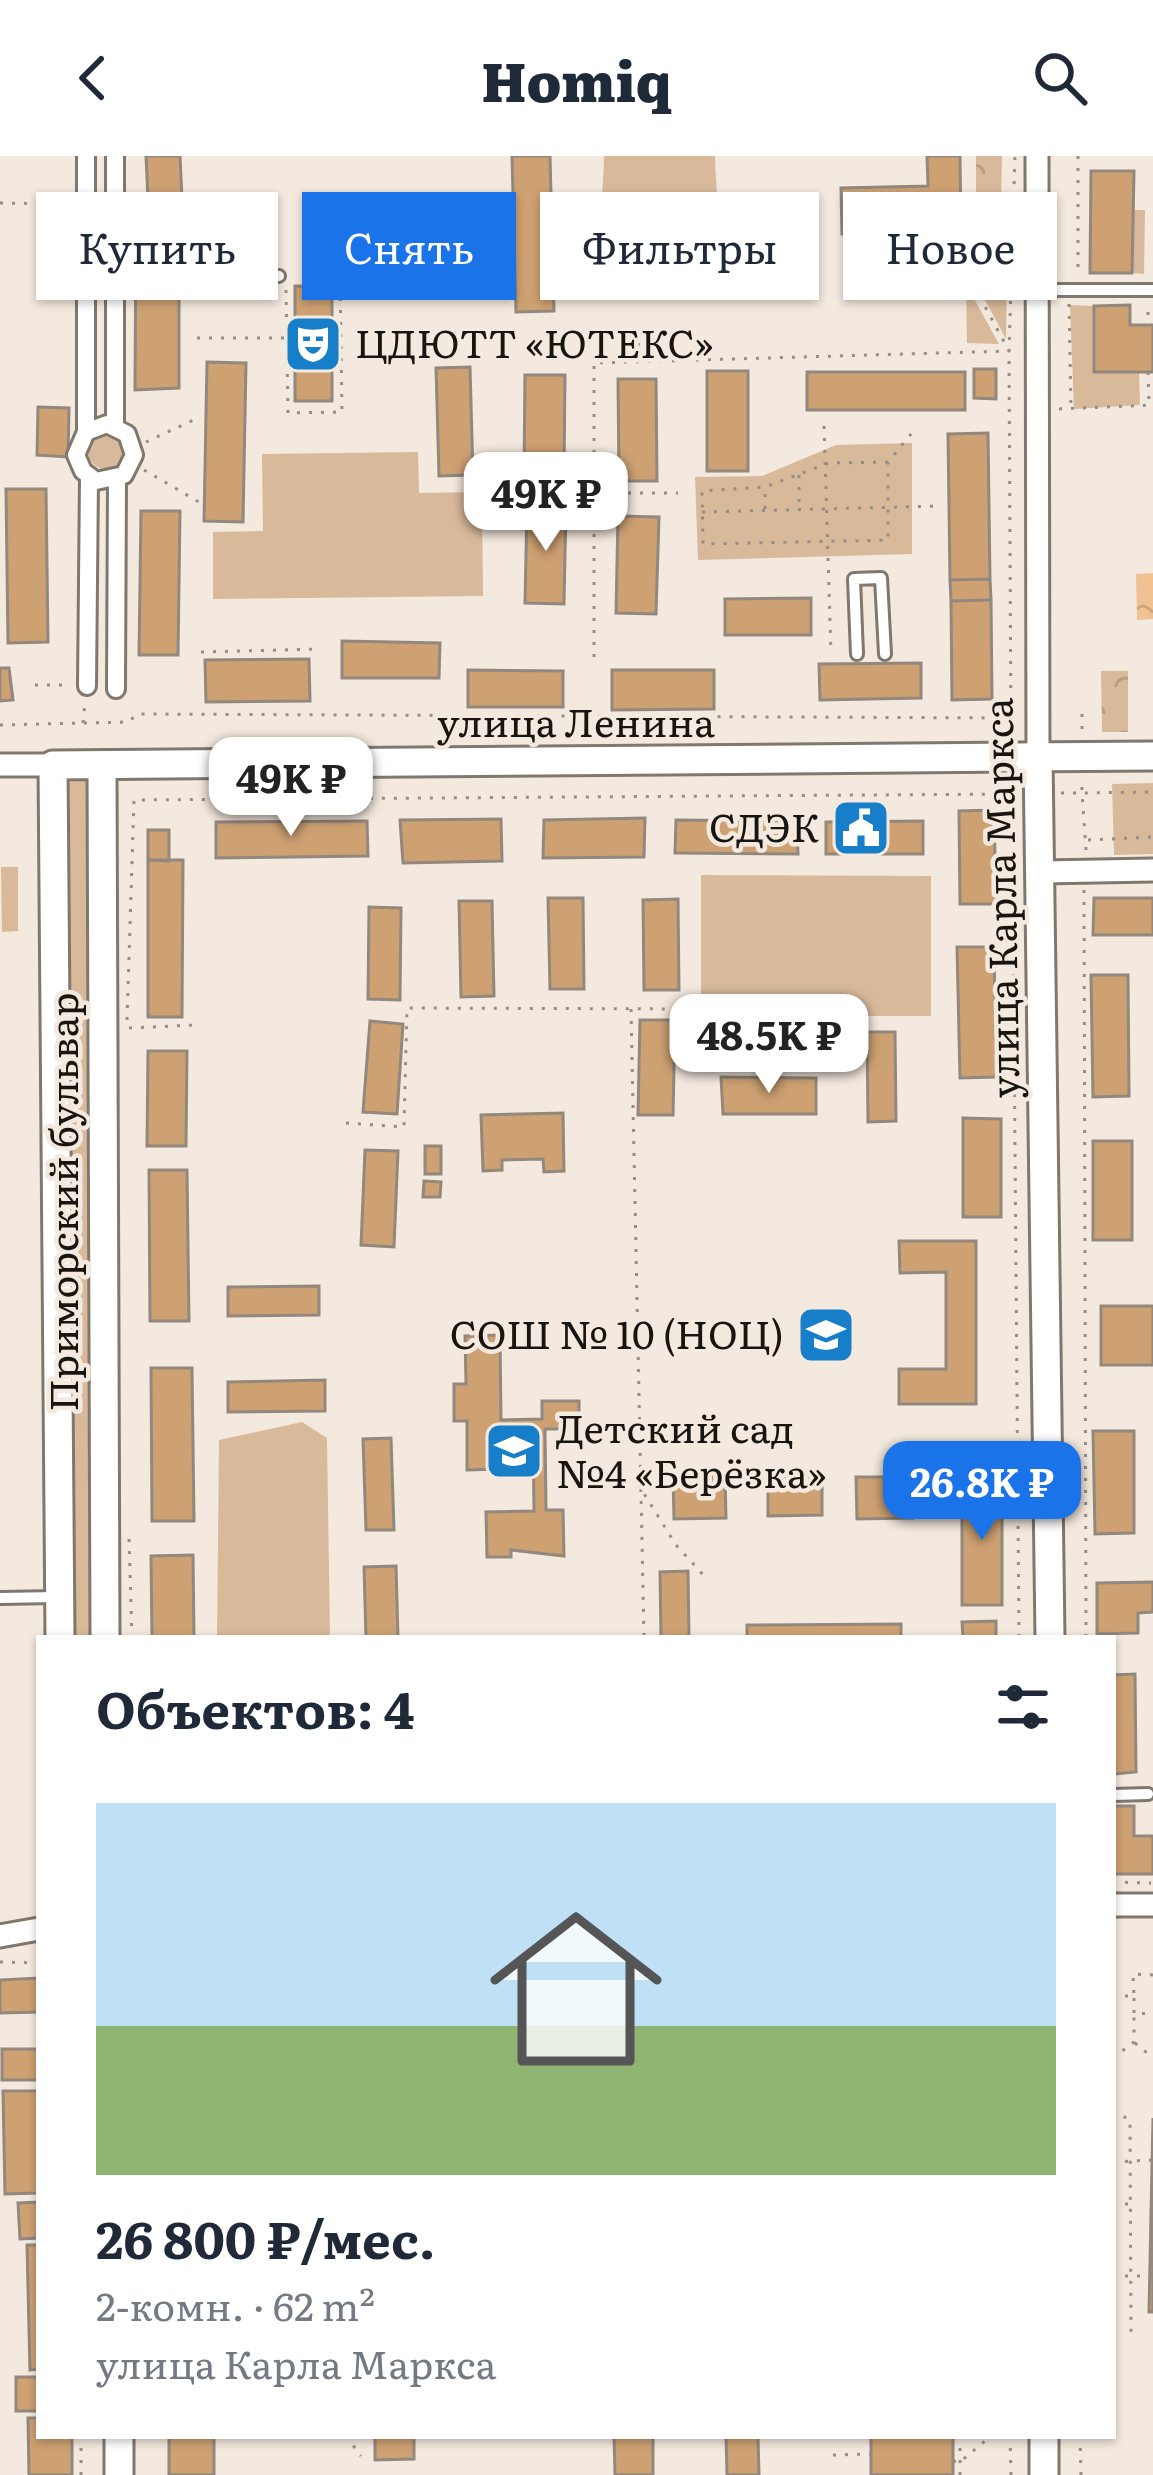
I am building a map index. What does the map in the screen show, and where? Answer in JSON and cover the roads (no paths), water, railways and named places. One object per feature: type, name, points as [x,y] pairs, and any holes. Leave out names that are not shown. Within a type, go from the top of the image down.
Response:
[{"type":"street","points":[[86,156],[86,432],[76,455],[89,477],[87,686]]},
{"type":"street","points":[[115,156],[115,426],[133,455],[117,479],[116,689]]},
{"type":"street","name":"улица Карла Маркса","points":[[1037,156],[1038,192]]},
{"type":"street","name":"улица Карла Маркса","points":[[1040,300],[1025,757],[1026,794],[1042,872],[1050,1635]]},
{"type":"street","points":[[86,432],[115,426]]},
{"type":"street","points":[[89,477],[117,479]]},
{"type":"street","name":"улица Ленина","points":[[0,764],[1153,756]]},
{"type":"street","name":"Приморский бульвар","points":[[53,765],[59,1635]]},
{"type":"street","name":"Приморский бульвар","points":[[102,766],[105,1635]]},
{"type":"street","points":[[1042,872],[1153,870]]},
{"type":"street","points":[[1116,1905],[1153,1905]]},
{"type":"street","points":[[0,1936],[36,1930]]},
{"type":"street","points":[[118,2439],[119,2475]]},
{"type":"street","points":[[1044,2439],[1044,2475]]},
{"type":"lane","points":[[278,276],[282,276]]},
{"type":"lane","points":[[1057,290],[1153,290]]},
{"type":"lane","points":[[857,654],[854,579],[881,578],[885,654]]},
{"type":"lane","points":[[0,1598],[59,1597]]},
{"type":"lane","points":[[1116,1795],[1148,1794]]},
{"type":"water","points":[[1153,573],[1153,619],[1137,620],[1136,574]]},
{"type":"place","name":"ЦДЮТТ «ЮТЕКС»","points":[[313,344]]},
{"type":"place","name":"СДЭК","points":[[861,828]]},
{"type":"place","name":"СОШ № 10 (НОЦ)","points":[[826,1335]]},
{"type":"place","name":"Детский сад №4 «Берёзка»","points":[[514,1451]]}]
